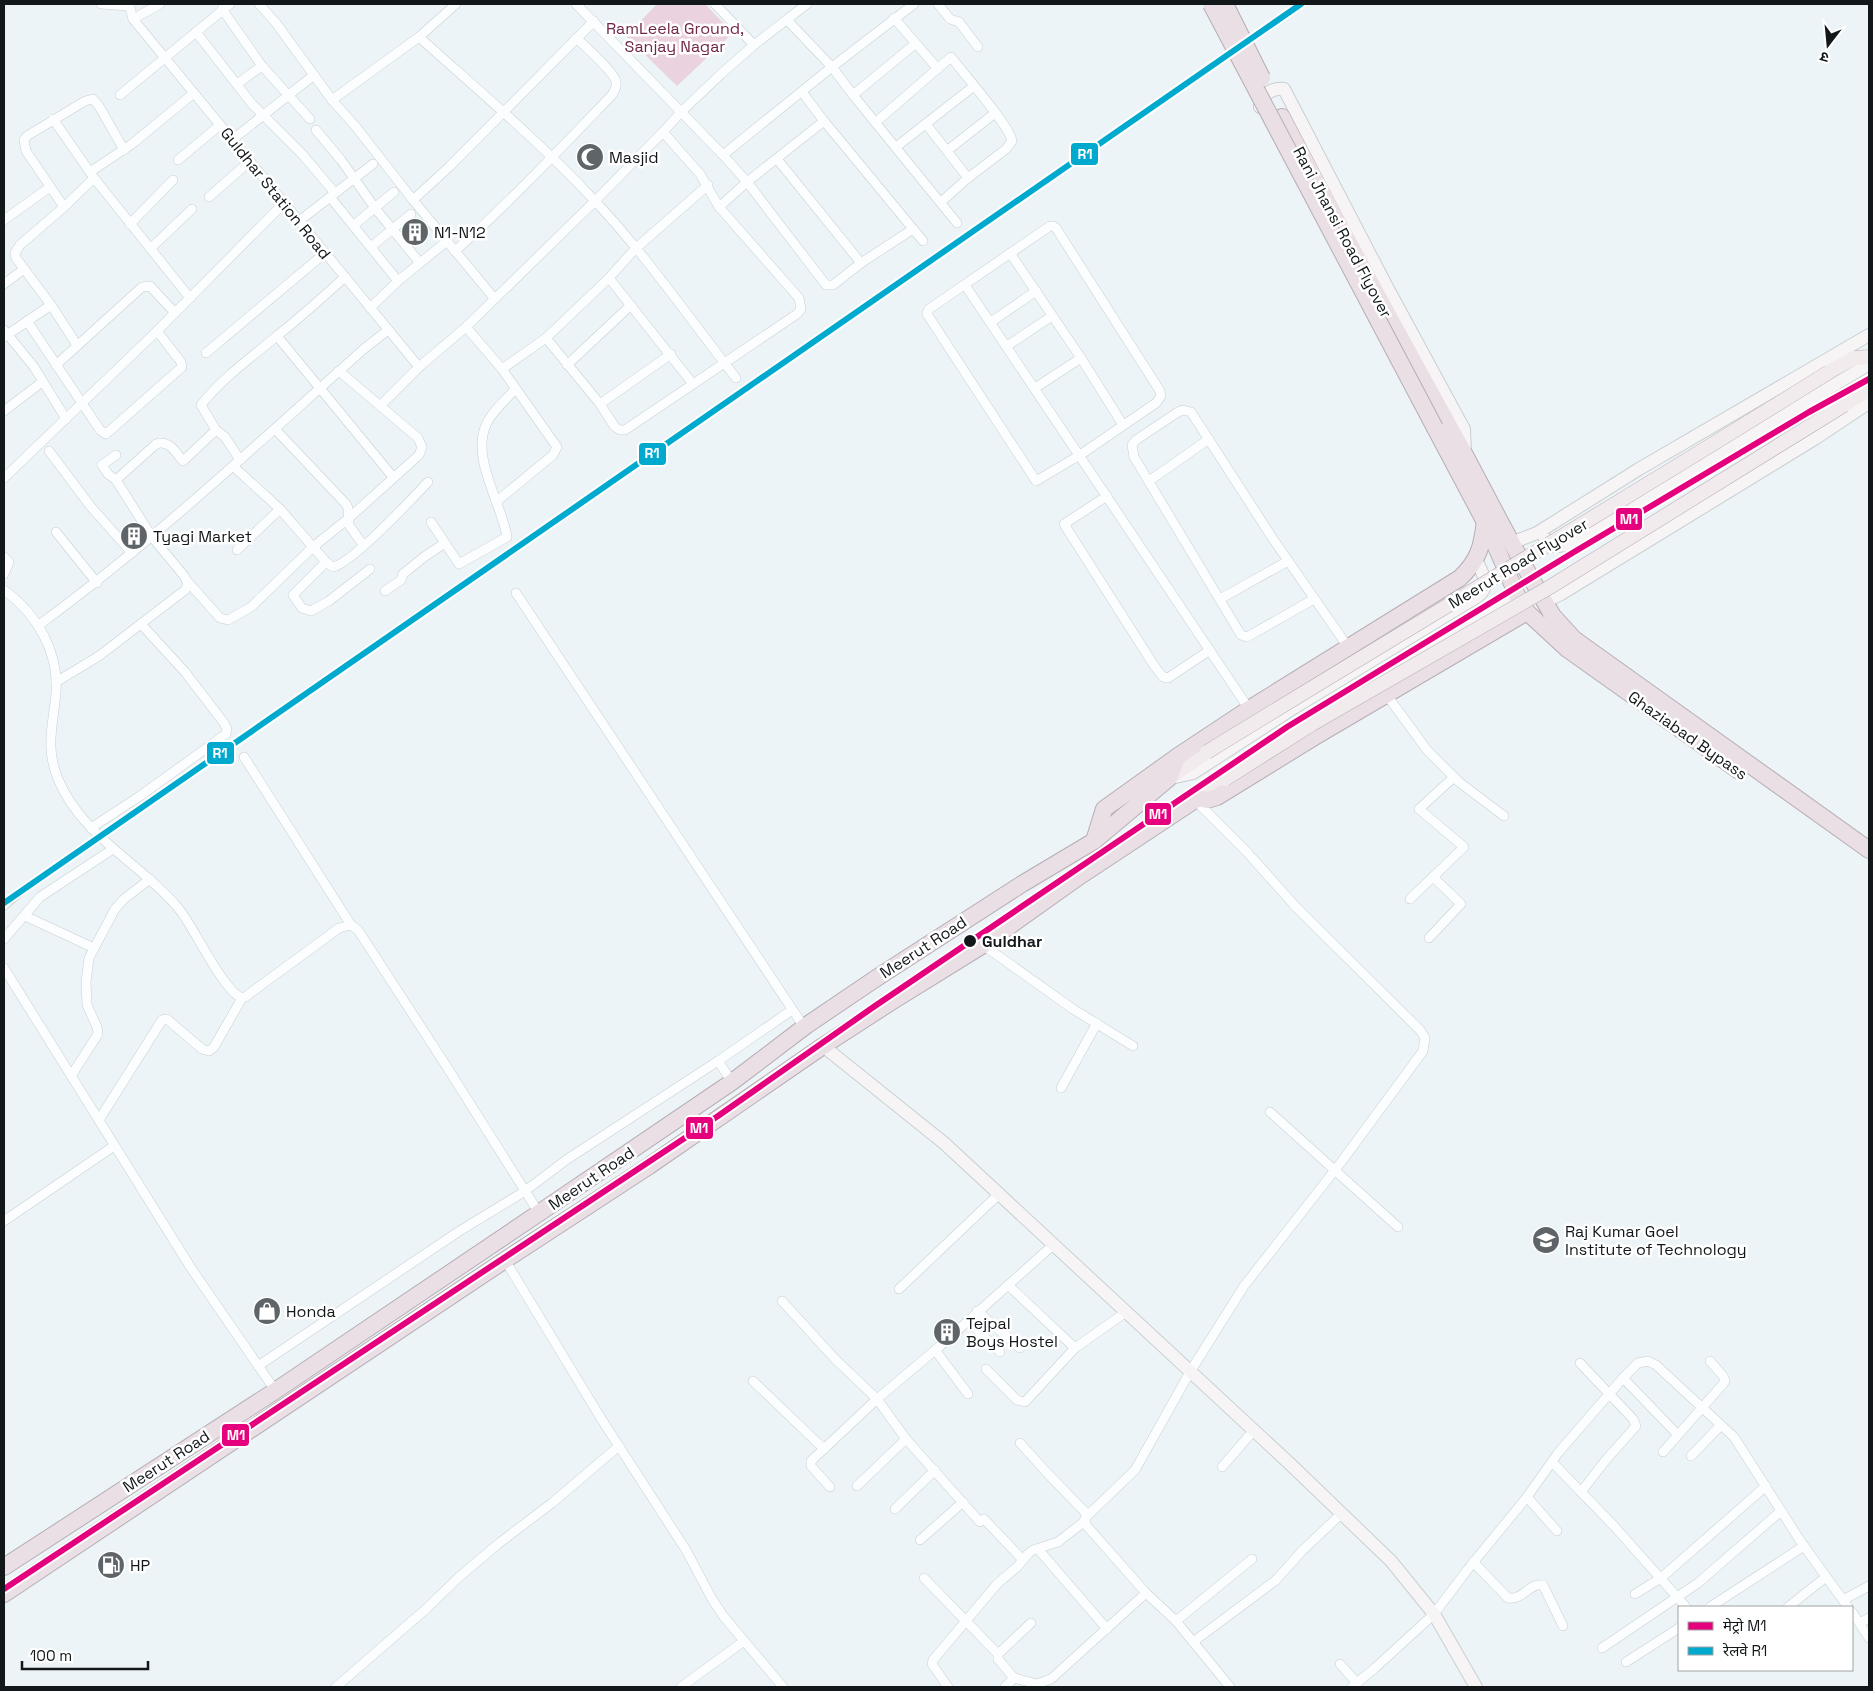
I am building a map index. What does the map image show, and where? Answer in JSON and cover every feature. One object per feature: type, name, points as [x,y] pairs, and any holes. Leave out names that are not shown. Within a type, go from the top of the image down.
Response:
[{"type":"highway","name":"Rani Jhansi Road Flyover","points":[[1211,4],[1442,427],[1466,457],[1511,543]]},
{"type":"highway","name":"Rani Jhansi Road Flyover","points":[[1225,4],[1442,427],[1449,454],[1485,521]]},
{"type":"highway","name":"Ghaziabad Bypass","points":[[1485,521],[1517,596],[1527,612],[1567,649],[1869,863]]},
{"type":"highway","points":[[1107,858],[1094,841],[1104,809],[1178,756],[1249,709],[1453,583],[1467,572],[1476,560],[1481,547],[1485,521]]},
{"type":"highway","name":"Ghaziabad Bypass","points":[[1511,543],[1544,602],[1560,626],[1574,639],[1869,850]]},
{"type":"highway","points":[[1489,612],[1501,628]]},
{"type":"highway","points":[[1196,799],[1207,800],[1217,796],[1527,612]]},
{"type":"highway","points":[[1168,778],[1178,756]]},
{"type":"highway","name":"Meerut Road","points":[[4,1567],[275,1391],[539,1213],[732,1082],[804,1027],[938,937],[1094,841],[1168,778]]},
{"type":"highway","name":"Meerut Road","points":[[4,1594],[286,1405],[649,1166],[823,1046],[983,945],[1107,858],[1196,799]]},
{"type":"main road","name":"Meerut Road Flyover","points":[[1168,778],[1207,752],[1450,603],[1593,519],[1697,452],[1829,372],[1854,358],[1869,357]]},
{"type":"main road","points":[[1196,799],[1312,724],[1550,587],[1869,389]]},
{"type":"street","points":[[101,4],[129,5],[133,19],[160,4]]},
{"type":"street","points":[[120,95],[230,4]]},
{"type":"street","points":[[259,4],[276,23],[332,100],[494,298]]},
{"type":"street","points":[[332,100],[419,37],[456,4]]},
{"type":"street","points":[[576,4],[723,156],[746,182],[826,285],[833,285],[861,263],[913,229]]},
{"type":"street","points":[[715,4],[754,45]]},
{"type":"street","points":[[381,405],[419,367],[466,327],[595,201],[681,112],[754,45],[808,4]]},
{"type":"street","points":[[723,156],[832,66],[914,4]]},
{"type":"street","points":[[938,4],[950,19],[959,22],[978,48]]},
{"type":"street","points":[[1202,4],[1209,16],[1231,4]]},
{"type":"street","points":[[222,9],[262,66],[310,119]]},
{"type":"street","points":[[894,18],[938,68]]},
{"type":"street","name":"Guldhar Station Road","points":[[133,19],[419,367]]},
{"type":"street","points":[[787,20],[832,66],[853,95],[958,223]]},
{"type":"street","points":[[413,200],[594,21]]},
{"type":"street","points":[[196,32],[263,116],[302,154],[398,281]]},
{"type":"street","points":[[419,37],[552,157],[595,201],[635,248],[736,378]]},
{"type":"street","points":[[455,251],[483,226],[552,157],[611,96],[616,88],[616,81],[612,73],[576,38]]},
{"type":"street","points":[[853,95],[915,44]]},
{"type":"street","points":[[876,122],[951,57],[995,112],[1011,136],[1010,145],[941,202]]},
{"type":"street","points":[[237,84],[262,66]]},
{"type":"street","points":[[232,140],[314,75]]},
{"type":"street","points":[[896,147],[974,86]]},
{"type":"street","points":[[1449,454],[1431,434],[1263,115],[1259,106],[1266,94],[1278,88],[1284,89],[1387,287],[1464,429],[1466,457]]},
{"type":"street","points":[[802,92],[924,240]]},
{"type":"street","points":[[78,345],[16,258],[16,249],[64,207],[92,175],[194,93]]},
{"type":"street","points":[[64,207],[26,151],[24,140],[27,136],[85,101],[93,99],[100,106],[124,150]]},
{"type":"street","points":[[948,150],[995,112]]},
{"type":"street","points":[[53,120],[92,175],[190,298]]},
{"type":"street","points":[[719,207],[746,182],[824,121]]},
{"type":"street","points":[[926,124],[968,178]]},
{"type":"street","points":[[178,160],[220,125]]},
{"type":"street","points":[[316,130],[341,160],[375,208],[420,262]]},
{"type":"street","points":[[546,338],[600,404],[615,427],[625,430],[797,314],[801,309],[799,298],[719,207],[708,185],[663,132]]},
{"type":"street","points":[[777,159],[861,263]]},
{"type":"street","points":[[209,197],[250,161]]},
{"type":"street","points":[[299,221],[372,164]]},
{"type":"street","points":[[130,224],[174,180]]},
{"type":"street","points":[[502,369],[546,338],[609,278],[635,248],[708,185]]},
{"type":"street","points":[[4,220],[50,187]]},
{"type":"street","points":[[354,225],[394,192]]},
{"type":"street","points":[[4,478],[157,332],[284,203]]},
{"type":"street","points":[[150,249],[192,209]]},
{"type":"street","points":[[372,246],[411,214]]},
{"type":"street","points":[[1050,226],[1053,226],[1160,391],[1161,396],[1156,403],[1080,455],[1036,481],[929,318],[929,309],[965,285],[1050,226]]},
{"type":"street","points":[[370,308],[398,281],[446,241]]},
{"type":"street","points":[[206,354],[325,253]]},
{"type":"street","points":[[1010,253],[1123,425]]},
{"type":"street","points":[[4,284],[24,269]]},
{"type":"street","points":[[345,277],[278,336],[232,371],[201,405],[216,430],[224,437],[237,463],[313,548],[333,567],[337,566],[363,545],[428,482]]},
{"type":"street","points":[[609,278],[693,384]]},
{"type":"street","points":[[56,365],[146,285],[154,289],[175,313]]},
{"type":"street","points":[[965,285],[1249,709]]},
{"type":"street","points":[[991,322],[1036,291]]},
{"type":"street","points":[[51,305],[5,334],[34,367],[66,419]]},
{"type":"street","points":[[567,365],[631,305]]},
{"type":"street","points":[[1007,346],[1052,316]]},
{"type":"street","points":[[27,321],[81,403],[100,430],[106,434],[181,370],[181,362],[157,332]]},
{"type":"street","points":[[466,327],[502,369],[557,447],[553,455],[496,502]]},
{"type":"street","points":[[39,625],[97,582],[132,553],[388,330]]},
{"type":"street","points":[[1511,543],[1537,533],[1639,469],[1869,335]]},
{"type":"street","points":[[278,336],[393,477]]},
{"type":"street","points":[[600,404],[671,354]]},
{"type":"street","points":[[1035,388],[1080,358]]},
{"type":"street","points":[[1537,533],[1555,546],[1568,545],[1869,364]]},
{"type":"street","points":[[116,454],[102,466],[116,480],[152,536],[188,582],[220,618],[228,620],[251,607],[313,548],[419,454],[422,443],[381,405],[340,371]]},
{"type":"street","points":[[4,411],[42,382]]},
{"type":"street","points":[[431,522],[459,564],[508,538],[505,521],[496,502],[484,463],[483,435],[491,417],[515,389]]},
{"type":"street","points":[[1544,602],[1561,594],[1816,438],[1867,404],[1869,395]]},
{"type":"street","points":[[1314,598],[1248,637],[1241,635],[1132,451],[1132,445],[1136,440],[1183,410],[1191,412],[1288,561],[1314,598],[1348,647]]},
{"type":"street","points":[[275,429],[346,504],[352,531],[363,545]]},
{"type":"street","points":[[116,480],[156,444],[161,442],[169,444],[183,461],[216,430]]},
{"type":"street","points":[[1149,481],[1209,439]]},
{"type":"street","points":[[49,452],[91,506],[132,553]]},
{"type":"street","points":[[1107,496],[1064,524],[1155,667],[1163,677],[1168,678],[1210,650]]},
{"type":"street","points":[[237,550],[280,509]]},
{"type":"street","points":[[56,532],[97,582]]},
{"type":"street","points":[[385,591],[401,580],[403,574],[424,557],[445,543]]},
{"type":"street","points":[[4,557],[9,562],[4,574]]},
{"type":"street","points":[[1168,778],[1193,773],[1294,707],[1478,596],[1484,591],[1486,586],[1484,576],[1476,560]]},
{"type":"street","points":[[1220,599],[1288,561]]},
{"type":"street","points":[[326,562],[293,595],[302,608],[312,611],[329,601],[370,569]]},
{"type":"street","points":[[56,682],[99,656],[185,590],[188,582]]},
{"type":"street","points":[[4,590],[39,625],[51,649],[56,682],[50,735],[51,750],[54,768],[70,801],[98,837],[150,879],[185,916],[221,974],[235,994],[242,998]]},
{"type":"street","points":[[516,593],[804,1027]]},
{"type":"street","points":[[948,1687],[932,1664],[933,1660],[997,1584],[1031,1552],[1058,1542],[1086,1518],[1135,1470],[1190,1372],[1244,1286],[1335,1170],[1423,1051],[1425,1038],[1420,1030],[1296,907],[1246,850],[1196,799],[1202,788],[1270,744],[1517,596]]},
{"type":"street","points":[[91,828],[140,796],[226,734],[227,729],[224,723],[185,672],[141,624]]},
{"type":"street","points":[[1386,694],[1418,740],[1454,777],[1504,816]]},
{"type":"street","points":[[244,757],[351,925],[358,930],[539,1213]]},
{"type":"street","points":[[1410,899],[1464,847],[1419,809],[1454,777]]},
{"type":"street","points":[[4,939],[40,897],[113,849]]},
{"type":"street","points":[[1429,938],[1461,904],[1433,877]]},
{"type":"street","points":[[71,1076],[98,1034],[97,1027],[87,1005],[89,958],[115,909],[124,899],[150,879]]},
{"type":"street","points":[[25,916],[94,948]]},
{"type":"street","points":[[99,1120],[162,1020],[167,1019],[202,1049],[209,1051],[214,1047],[242,998],[339,928],[351,925]]},
{"type":"street","points":[[983,945],[1034,983],[1133,1046]]},
{"type":"street","points":[[4,968],[191,1268],[286,1405]]},
{"type":"street","points":[[258,1366],[458,1232],[525,1191],[566,1160],[718,1062],[792,1010]]},
{"type":"street","points":[[1061,1088],[1097,1023]]},
{"type":"street","points":[[823,1046],[944,1143],[1254,1430],[1391,1561],[1434,1614],[1476,1687]]},
{"type":"street","points":[[718,1062],[732,1082]]},
{"type":"street","points":[[1270,1112],[1398,1227]]},
{"type":"street","points":[[4,1220],[114,1146]]},
{"type":"street","points":[[899,1289],[998,1194]]},
{"type":"street","points":[[830,1486],[810,1464],[877,1399],[1053,1245]]},
{"type":"street","points":[[505,1260],[549,1334],[686,1550],[712,1599],[783,1687]]},
{"type":"street","points":[[1008,1285],[1075,1348]]},
{"type":"street","points":[[782,1301],[835,1359],[877,1399],[906,1440],[962,1502],[1023,1560]]},
{"type":"street","points":[[977,1311],[1020,1348]]},
{"type":"street","points":[[986,1368],[1018,1400],[1025,1402],[1075,1348],[1126,1312]]},
{"type":"street","points":[[968,1321],[1000,1352]]},
{"type":"street","points":[[935,1350],[968,1394]]},
{"type":"street","points":[[1340,1664],[1354,1685],[1434,1614],[1527,1497],[1552,1462],[1622,1378],[1638,1363],[1648,1361],[1656,1365],[1734,1437],[1804,1546],[1846,1604],[1869,1586]]},
{"type":"street","points":[[1663,1452],[1725,1381],[1723,1376],[1710,1362]]},
{"type":"street","points":[[1580,1363],[1633,1419],[1636,1426],[1581,1492]]},
{"type":"street","points":[[1622,1378],[1678,1435]]},
{"type":"street","points":[[753,1381],[824,1449]]},
{"type":"street","points":[[1691,1456],[1721,1426]]},
{"type":"street","points":[[1222,1467],[1254,1430]]},
{"type":"street","points":[[857,1486],[906,1440]]},
{"type":"street","points":[[1020,1443],[1086,1518],[1146,1593],[1176,1621],[1230,1687]]},
{"type":"street","points":[[336,1687],[458,1578],[498,1544],[552,1503],[619,1446]]},
{"type":"street","points":[[1552,1462],[1685,1606]]},
{"type":"street","points":[[894,1509],[935,1470]]},
{"type":"street","points":[[1634,1594],[1660,1578],[1766,1486]]},
{"type":"street","points":[[1527,1497],[1557,1531]]},
{"type":"street","points":[[920,1540],[962,1502]]},
{"type":"street","points":[[1602,1648],[1679,1598],[1781,1511]]},
{"type":"street","points":[[1193,1642],[1275,1581],[1302,1551],[1342,1514]]},
{"type":"street","points":[[1712,1606],[1804,1546]]},
{"type":"street","points":[[1038,1549],[1107,1629]]},
{"type":"street","points":[[1176,1621],[1252,1559]]},
{"type":"street","points":[[1474,1562],[1508,1598],[1516,1598],[1536,1585],[1543,1585],[1563,1626]]},
{"type":"street","points":[[1789,1606],[1826,1577]]},
{"type":"street","points":[[924,1578],[998,1654],[998,1659],[1014,1678],[1037,1684],[1051,1679],[1146,1593]]},
{"type":"street","points":[[1853,1613],[1869,1638]]},
{"type":"street","points":[[1860,1623],[1869,1618]]},
{"type":"street","points":[[998,1654],[1031,1623]]},
{"type":"street","points":[[1626,1662],[1678,1629]]},
{"type":"street","points":[[681,1687],[744,1641]]},
{"type":"street","points":[[1005,1687],[1014,1678]]},
{"type":"green space","name":"RamLeela Ground, Sanjay Nagar","points":[[657,4],[705,4],[733,33],[677,86],[626,36]]},
{"type":"railway","points":[[4,909],[44,875]]},
{"type":"metro line","name":"M1","points":[[4,1589],[718,1116],[872,1008],[1287,727],[1574,552],[1809,412],[1869,379]]},
{"type":"rail line","name":"R1","points":[[4,903],[1301,4]]},
{"type":"place","name":"Masjid","points":[[590,157]]},
{"type":"place","name":"N1-N12","points":[[415,232]]},
{"type":"place","name":"Tyagi Market","points":[[134,536]]},
{"type":"place","name":"Guldhar","points":[[970,941]]},
{"type":"place","name":"Raj Kumar Goel Institute of Technology","points":[[1546,1240]]},
{"type":"place","name":"Honda","points":[[267,1311]]},
{"type":"place","name":"Tejpal Boys Hostel","points":[[947,1332]]},
{"type":"place","name":"HP","points":[[111,1565]]}]
